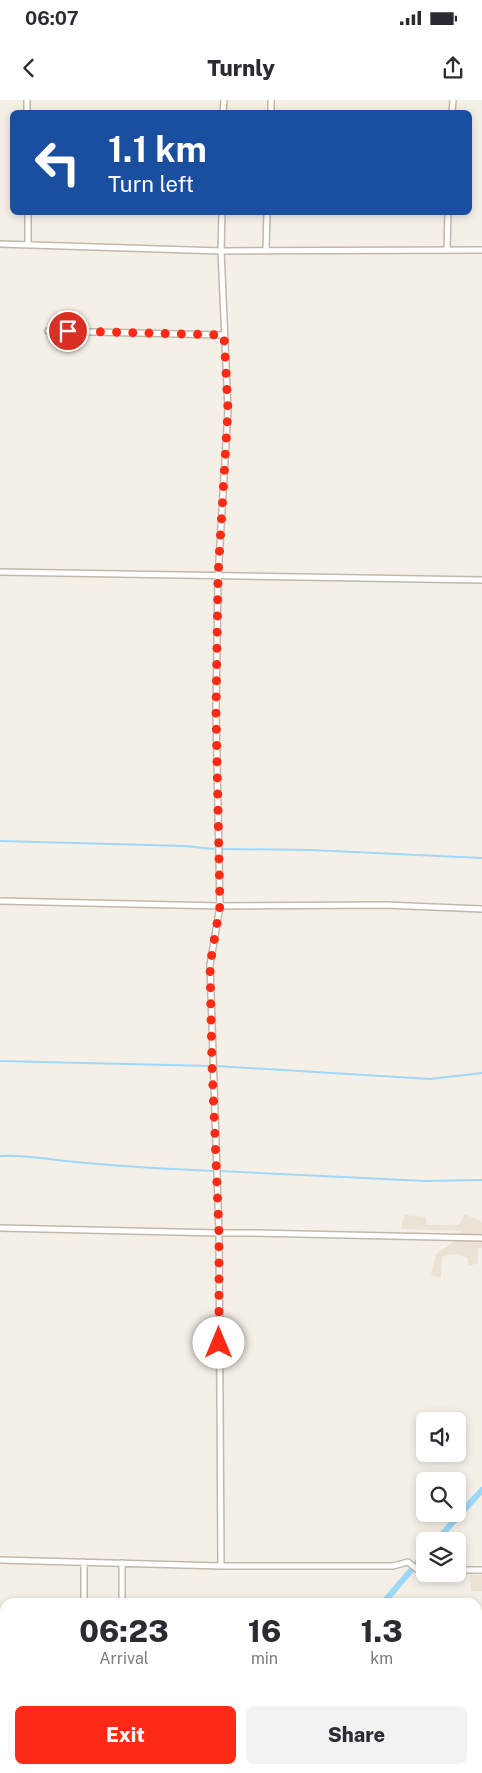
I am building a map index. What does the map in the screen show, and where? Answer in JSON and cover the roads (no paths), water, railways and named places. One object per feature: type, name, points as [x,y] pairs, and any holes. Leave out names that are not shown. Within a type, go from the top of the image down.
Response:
[{"type":"street","points":[[28,215],[28,245]]},
{"type":"street","points":[[221,1566],[219,1233],[210,965],[220,906],[216,712],[218,577],[228,410],[221,251],[222,215]]},
{"type":"street","points":[[266,251],[267,215]]},
{"type":"street","points":[[447,250],[448,215]]},
{"type":"street","points":[[0,244],[221,251],[482,250]]},
{"type":"street","points":[[48,331],[224,335]]},
{"type":"street","points":[[0,572],[482,580]]},
{"type":"street","points":[[0,901],[220,906],[385,904],[482,909]]},
{"type":"street","points":[[0,1228],[482,1238]]},
{"type":"street","points":[[0,1560],[221,1566],[393,1566],[408,1562],[416,1568]]},
{"type":"street","points":[[84,1562],[84,1598]]},
{"type":"street","points":[[122,1563],[122,1598]]},
{"type":"street","points":[[466,1570],[482,1570]]},
{"type":"waterway","points":[[0,841],[185,846],[213,849]]},
{"type":"waterway","points":[[221,849],[311,850],[482,858]]},
{"type":"waterway","points":[[0,1061],[210,1066]]},
{"type":"waterway","points":[[215,1066],[430,1079],[482,1073]]},
{"type":"waterway","points":[[0,1156],[24,1156],[102,1164],[214,1171]]},
{"type":"waterway","points":[[219,1171],[425,1181],[482,1180]]},
{"type":"waterway","points":[[444,1532],[482,1490]]},
{"type":"waterway","points":[[387,1598],[416,1565]]}]
